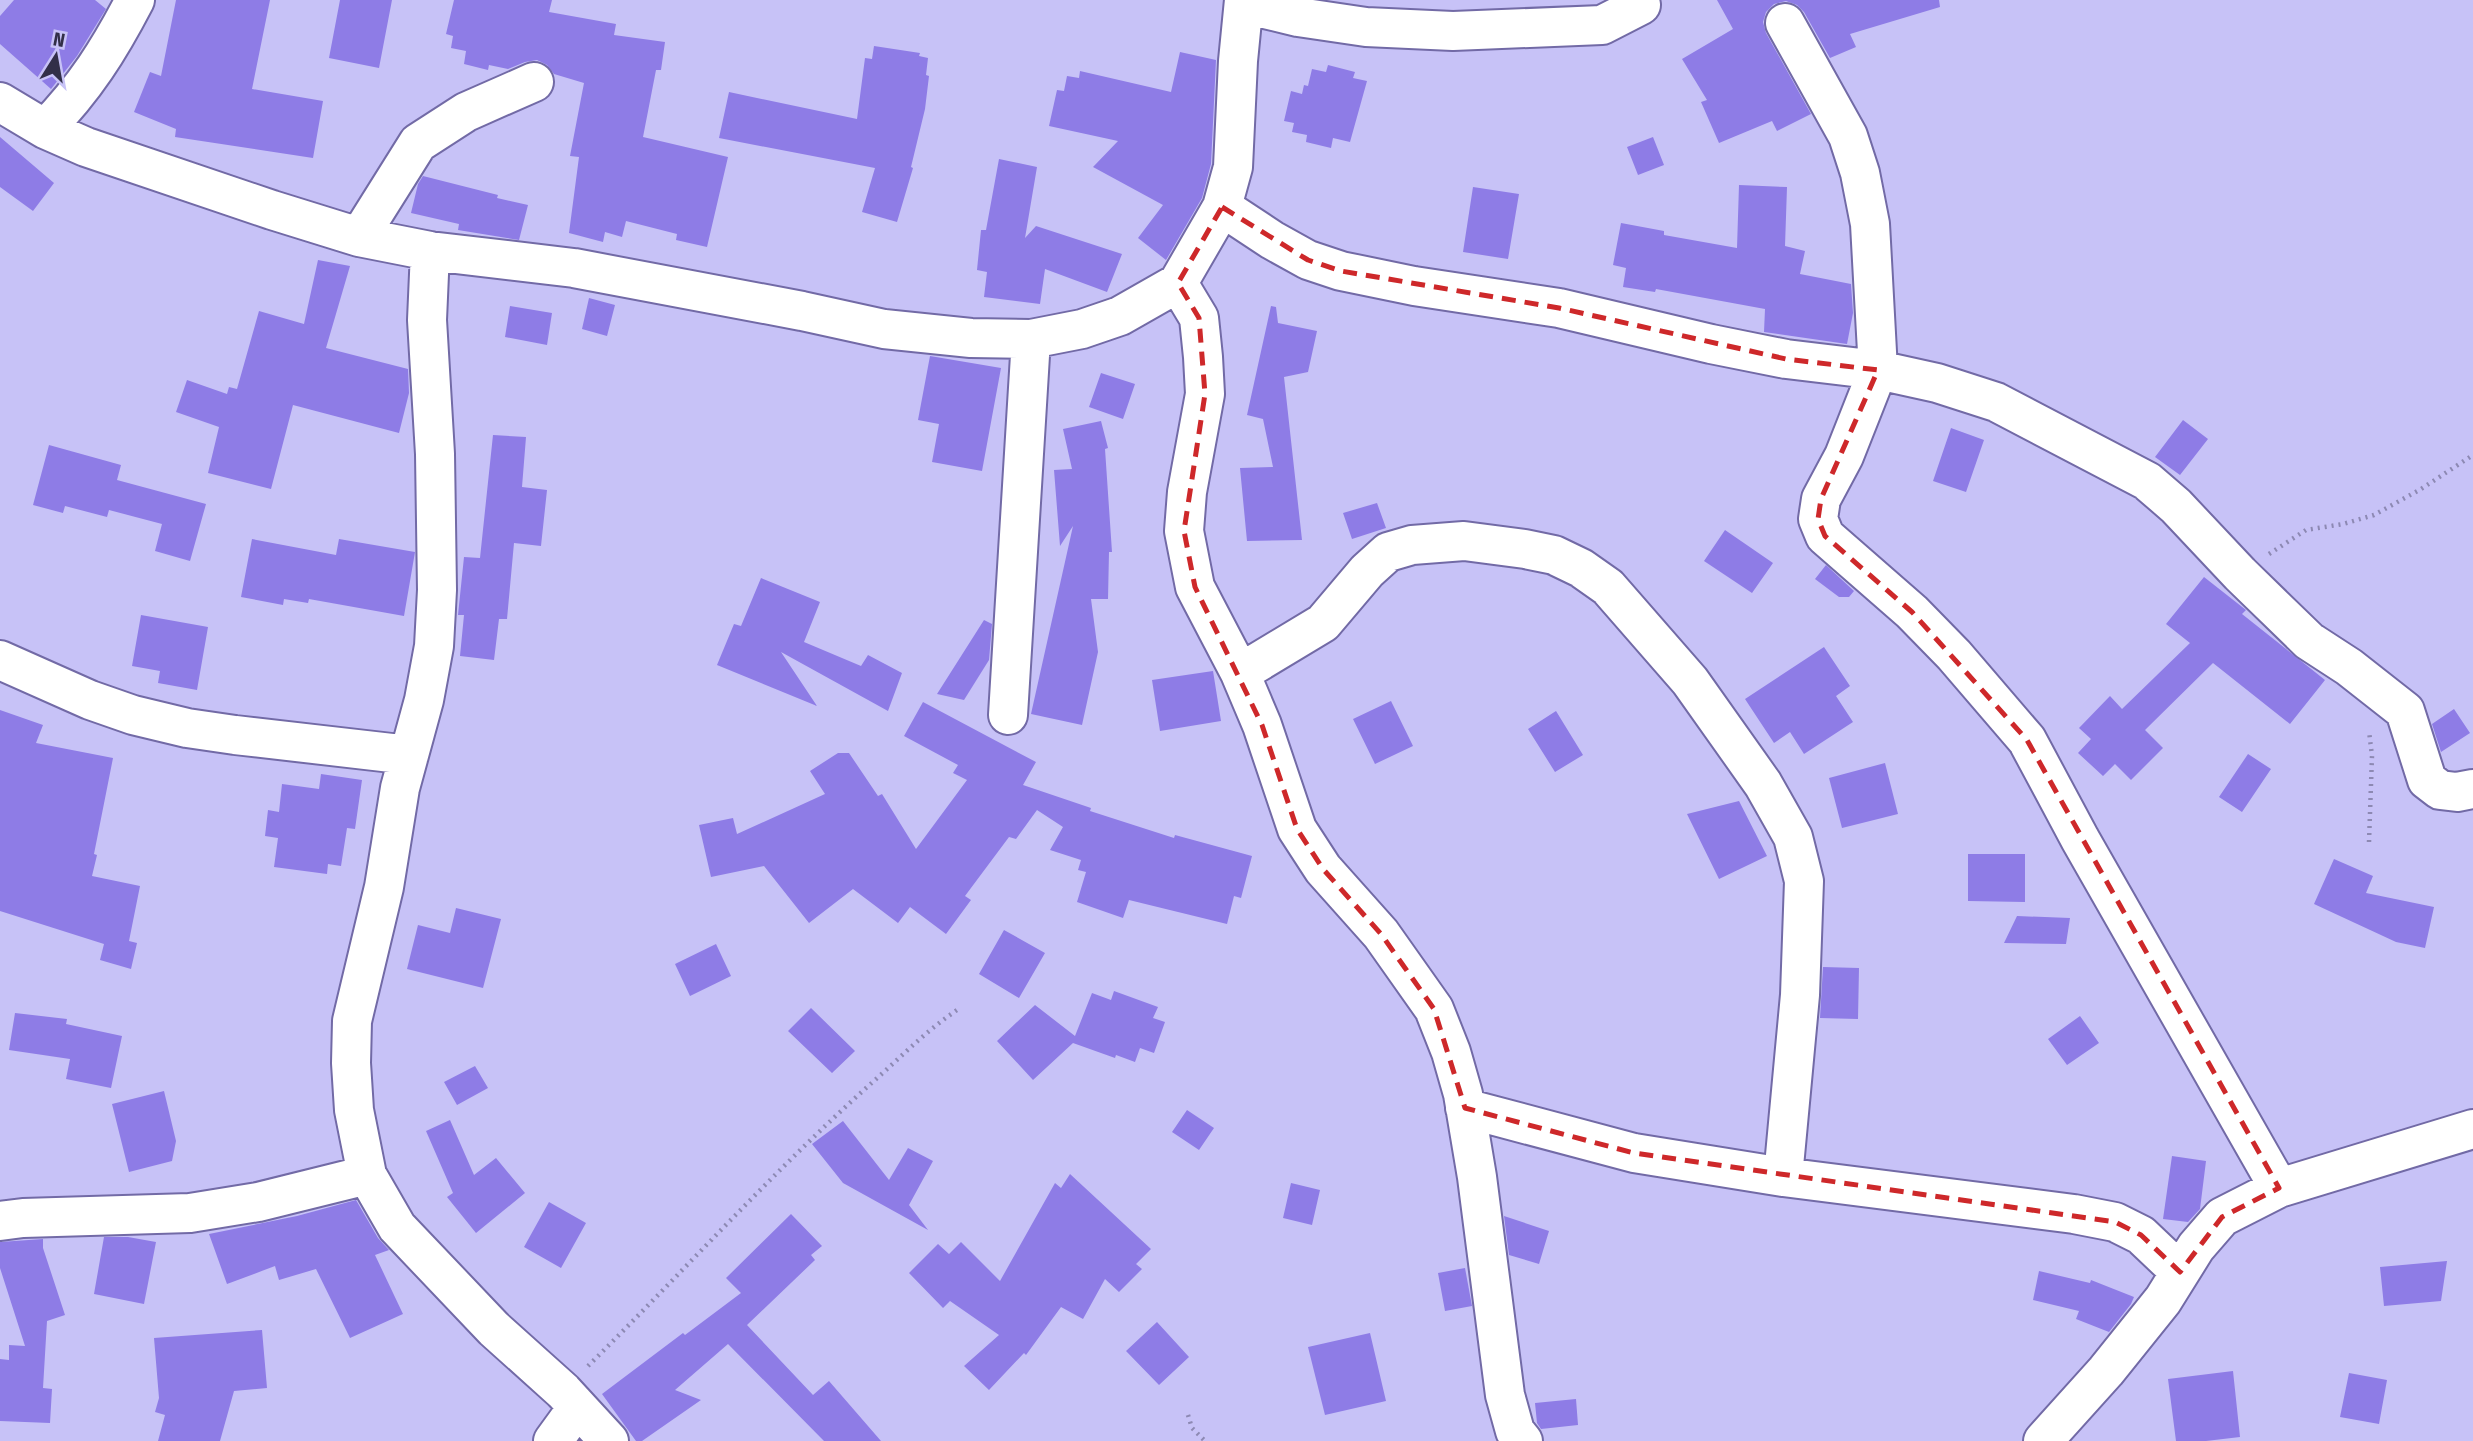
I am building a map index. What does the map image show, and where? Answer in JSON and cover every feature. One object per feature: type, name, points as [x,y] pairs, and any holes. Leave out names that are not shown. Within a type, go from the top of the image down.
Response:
[{"type":"street","points":[[45,129],[73,99],[111,47],[135,0]]},
{"type":"street","points":[[0,102],[45,129],[86,147],[359,237],[430,251],[574,268],[884,329],[971,338],[1031,339],[1082,330],[1120,316],[1178,283],[1222,206],[1233,167],[1244,2],[1298,17],[1366,27],[1453,31],[1602,25],[1641,5]]},
{"type":"street","points":[[1785,23],[1848,136],[1860,173],[1870,224],[1878,370],[1844,456],[1821,499],[1818,519],[1825,536],[1912,612],[1954,655],[2027,740],[2080,839],[2278,1188]]},
{"type":"street","points":[[359,237],[418,143],[466,112],[534,82]]},
{"type":"street","points":[[1222,206],[1272,240],[1308,260],[1341,271],[1414,286],[1559,308],[1786,359],[1878,370],[1937,383],[1996,402],[2147,481],[2176,506],[2239,574],[2309,641],[2349,667],[2405,711],[2427,780],[2440,790],[2457,792],[2473,789]]},
{"type":"street","points":[[430,251],[427,320],[435,454],[437,590],[434,646],[424,700],[400,788],[384,887],[352,1021],[354,1110],[368,1175],[397,1227],[494,1329],[570,1399],[609,1441]]},
{"type":"street","points":[[1178,283],[1199,318],[1205,394],[1187,492],[1184,531],[1195,587],[1240,673],[1262,725],[1297,829],[1323,869],[1381,934],[1434,1009],[1451,1052],[1465,1108],[1490,1268],[1505,1395],[1514,1431],[1523,1441]]},
{"type":"street","points":[[1008,715],[1031,339]]},
{"type":"street","points":[[1240,673],[1323,622],[1367,571],[1388,552],[1412,545],[1464,541],[1525,549],[1553,555],[1608,587],[1690,681],[1763,784],[1793,837],[1804,881],[1800,995],[1783,1177]]},
{"type":"street","points":[[0,660],[90,700],[133,715],[187,728],[409,755]]},
{"type":"street","points":[[1465,1108],[1634,1153],[1783,1177],[2074,1214],[2115,1222],[2141,1235],[2180,1272]]},
{"type":"street","points":[[2043,1441],[2106,1371],[2163,1300],[2196,1247],[2222,1217],[2278,1188],[2473,1129]]},
{"type":"street","points":[[0,1222],[23,1218],[190,1213],[258,1202],[368,1175]]},
{"type":"street","points":[[553,1441],[570,1399]]},
{"type":"path","points":[[2239,574],[2306,530],[2343,524],[2374,515],[2421,489],[2473,455]]},
{"type":"path","points":[[2368,721],[2372,756],[2369,842]]},
{"type":"path","points":[[570,1399],[655,1300],[816,1133],[934,1025],[960,1008]]},
{"type":"path","points":[[1188,1415],[1192,1428],[1205,1441]]},
{"type":"highlighted area","points":[[1222,207],[1308,260],[1341,271],[1559,308],[1786,359],[1878,370],[1821,499],[1818,519],[1825,536],[1912,612],[2027,740],[2279,1188],[2222,1217],[2180,1272],[2141,1235],[2115,1222],[1634,1153],[1465,1108],[1434,1009],[1381,934],[1323,869],[1297,829],[1262,725],[1195,587],[1184,531],[1205,394],[1199,318],[1178,283]]},
{"type":"building","points":[[14,0],[95,0],[106,9],[77,56],[51,89],[0,44],[0,16]]},
{"type":"building","points":[[176,0],[270,0],[252,89],[323,101],[313,158],[175,137],[176,129],[134,112],[150,72],[161,76]]},
{"type":"building","points":[[340,0],[392,0],[379,68],[329,58]]},
{"type":"building","points":[[454,0],[552,0],[549,12],[616,24],[614,35],[665,42],[661,70],[656,70],[643,137],[728,157],[707,247],[676,240],[677,234],[626,221],[622,237],[605,232],[603,242],[569,233],[579,157],[570,156],[584,83],[554,74],[547,65],[537,60],[508,69],[489,65],[488,70],[464,64],[466,51],[451,48],[453,36],[446,34]]},
{"type":"building","points":[[1717,0],[1939,0],[1940,7],[1850,34],[1856,47],[1830,58],[1804,12],[1797,5],[1786,1],[1774,4],[1766,12],[1763,22],[1766,33],[1811,114],[1777,131],[1772,121],[1719,143],[1701,102],[1707,100],[1682,59],[1733,29]]},
{"type":"building","points":[[874,46],[920,53],[919,56],[928,58],[925,109],[911,167],[913,168],[897,222],[862,212],[875,168],[719,138],[729,92],[857,119],[865,58],[872,59]]},
{"type":"building","points":[[1180,52],[1216,60],[1211,164],[1202,198],[1166,260],[1138,238],[1163,205],[1093,167],[1118,141],[1049,126],[1057,90],[1064,91],[1067,76],[1079,78],[1080,71],[1171,92]]},
{"type":"building","points":[[1328,65],[1355,72],[1353,78],[1367,81],[1350,142],[1333,138],[1331,148],[1306,142],[1307,135],[1292,132],[1294,123],[1284,121],[1291,91],[1302,94],[1304,85],[1308,86],[1312,69],[1326,72]]},
{"type":"building","points":[[0,137],[54,183],[33,211],[0,187]]},
{"type":"building","points":[[1653,137],[1664,165],[1638,175],[1627,147]]},
{"type":"building","points":[[999,159],[1037,167],[1025,238],[1036,226],[1122,254],[1107,292],[1045,269],[1040,304],[984,297],[987,272],[977,270],[981,230],[986,230]]},
{"type":"building","points":[[423,176],[528,205],[519,240],[458,230],[459,224],[411,213],[418,184]]},
{"type":"building","points":[[1739,185],[1787,187],[1785,246],[1805,251],[1800,274],[1851,284],[1853,313],[1847,344],[1764,332],[1765,309],[1656,289],[1655,292],[1623,287],[1626,268],[1613,265],[1621,223],[1664,231],[1664,235],[1737,248]]},
{"type":"building","points":[[1473,187],[1519,194],[1508,259],[1463,252]]},
{"type":"building","points":[[318,260],[350,266],[326,348],[408,369],[409,393],[399,433],[293,405],[271,489],[208,473],[219,427],[176,412],[187,380],[227,394],[229,387],[237,389],[259,311],[304,324]]},
{"type":"building","points":[[589,298],[615,305],[607,336],[582,329]]},
{"type":"building","points":[[510,306],[552,313],[547,345],[505,337]]},
{"type":"building","points":[[1271,306],[1276,307],[1278,323],[1317,331],[1308,372],[1284,377],[1302,540],[1247,541],[1240,468],[1273,467],[1263,419],[1247,415]]},
{"type":"building","points":[[930,356],[1001,368],[982,471],[932,462],[939,424],[918,420]]},
{"type":"building","points":[[1101,373],[1135,384],[1123,419],[1089,407]]},
{"type":"building","points":[[2183,420],[2208,439],[2180,475],[2155,457]]},
{"type":"building","points":[[1101,421],[1108,448],[1105,449],[1112,552],[1109,552],[1108,599],[1091,599],[1098,652],[1082,725],[1031,714],[1073,526],[1060,546],[1054,470],[1072,469],[1063,429]]},
{"type":"building","points":[[1951,428],[1984,440],[1966,492],[1933,481]]},
{"type":"building","points":[[493,435],[526,437],[522,487],[547,490],[541,546],[514,543],[507,619],[499,619],[494,660],[460,656],[464,615],[458,615],[464,557],[480,558]]},
{"type":"building","points":[[49,445],[121,465],[117,480],[206,504],[190,561],[155,551],[162,524],[109,510],[107,517],[65,506],[63,513],[33,505]]},
{"type":"building","points":[[1377,503],[1386,528],[1352,539],[1343,513]]},
{"type":"building","points":[[1725,530],[1773,563],[1752,593],[1704,561]]},
{"type":"building","points":[[252,539],[336,555],[339,539],[415,552],[404,616],[309,599],[308,603],[284,599],[283,605],[241,597]]},
{"type":"building","points":[[1826,565],[1854,591],[1849,597],[1839,597],[1815,579]]},
{"type":"building","points":[[2204,577],[2246,610],[2242,614],[2325,680],[2290,724],[2213,663],[2145,730],[2163,748],[2131,780],[2115,764],[2103,776],[2078,753],[2091,739],[2079,728],[2110,696],[2122,709],[2190,643],[2166,624]]},
{"type":"building","points":[[761,578],[820,602],[804,642],[861,666],[868,655],[902,673],[888,711],[781,652],[817,706],[717,665],[734,624],[741,626]]},
{"type":"building","points":[[141,615],[208,627],[197,690],[158,683],[160,671],[132,666]]},
{"type":"building","points":[[984,620],[992,624],[989,660],[964,700],[937,694]]},
{"type":"building","points":[[1824,647],[1850,686],[1836,696],[1853,722],[1804,754],[1790,732],[1774,743],[1745,699]]},
{"type":"building","points":[[1213,671],[1221,721],[1160,731],[1152,680]]},
{"type":"building","points":[[1391,701],[1413,746],[1375,764],[1353,719]]},
{"type":"building","points":[[923,702],[1036,762],[1023,785],[1091,808],[1090,811],[1174,838],[1175,835],[1252,856],[1241,898],[1234,896],[1227,924],[1129,900],[1123,918],[1077,902],[1086,872],[1078,870],[1081,860],[1050,850],[1063,827],[1037,810],[1016,839],[1009,837],[965,896],[971,900],[946,934],[910,907],[898,923],[853,889],[809,923],[764,866],[711,877],[699,825],[733,818],[737,834],[825,794],[810,771],[838,753],[849,753],[878,796],[882,794],[916,849],[967,780],[953,773],[958,765],[904,736]]},
{"type":"building","points":[[2454,709],[2470,733],[2441,752],[2432,724]]},
{"type":"building","points":[[0,710],[43,725],[36,743],[113,758],[92,876],[140,886],[129,941],[137,943],[131,969],[100,960],[104,944],[0,911]]},
{"type":"building","points":[[1556,711],[1583,755],[1555,772],[1528,729]]},
{"type":"building","points":[[2248,754],[2271,769],[2242,812],[2219,797]]},
{"type":"building","points":[[1885,763],[1898,814],[1842,828],[1829,778]]},
{"type":"building","points":[[321,774],[362,780],[355,829],[347,828],[341,866],[328,864],[327,874],[274,867],[278,838],[265,836],[268,810],[279,812],[282,784],[319,789]]},
{"type":"building","points":[[1739,801],[1767,856],[1719,879],[1687,814]]},
{"type":"building","points":[[1968,854],[2025,854],[2025,902],[1968,901]]},
{"type":"building","points":[[2334,859],[2373,876],[2366,893],[2434,907],[2425,948],[2396,942],[2314,904]]},
{"type":"building","points":[[456,908],[501,919],[483,988],[407,969],[418,925],[450,933]]},
{"type":"building","points":[[2017,916],[2070,918],[2066,944],[2004,943]]},
{"type":"building","points":[[1004,930],[1045,953],[1019,998],[979,974]]},
{"type":"building","points":[[716,944],[731,976],[690,996],[675,964]]},
{"type":"building","points":[[1823,967],[1859,968],[1858,1019],[1820,1018]]},
{"type":"building","points":[[1114,991],[1158,1007],[1153,1018],[1165,1022],[1154,1053],[1140,1048],[1135,1062],[1073,1043],[1033,1080],[997,1041],[1035,1005],[1075,1036],[1092,993],[1111,1000]]},
{"type":"building","points":[[811,1008],[855,1051],[832,1073],[788,1031]]},
{"type":"building","points":[[15,1013],[67,1019],[66,1024],[122,1036],[111,1088],[66,1079],[70,1059],[9,1050]]},
{"type":"building","points":[[2080,1016],[2099,1043],[2067,1065],[2048,1039]]},
{"type":"building","points":[[475,1066],[488,1088],[457,1105],[444,1082]]},
{"type":"building","points":[[164,1091],[176,1141],[172,1161],[129,1172],[112,1104]]},
{"type":"building","points":[[1187,1110],[1214,1128],[1199,1150],[1172,1132]]},
{"type":"building","points":[[450,1120],[474,1175],[496,1158],[525,1193],[476,1233],[447,1197],[453,1193],[426,1131]]},
{"type":"building","points":[[843,1121],[889,1180],[908,1148],[933,1161],[909,1205],[928,1230],[843,1183],[812,1144]]},
{"type":"building","points":[[2172,1156],[2206,1161],[2200,1209],[2188,1222],[2163,1219]]},
{"type":"building","points":[[1070,1174],[1151,1249],[1136,1264],[1142,1269],[1119,1292],[1105,1279],[1083,1319],[1061,1307],[1026,1355],[1024,1353],[989,1390],[964,1366],[999,1335],[950,1301],[943,1308],[909,1273],[938,1244],[949,1254],[961,1242],[1000,1281],[1055,1183],[1061,1188]]},
{"type":"building","points":[[1291,1183],[1320,1190],[1312,1225],[1283,1218]]},
{"type":"building","points":[[356,1200],[378,1238],[389,1250],[375,1255],[403,1314],[350,1338],[316,1269],[279,1280],[275,1266],[227,1284],[209,1234],[297,1216]]},
{"type":"building","points":[[549,1202],[586,1223],[561,1268],[524,1247]]},
{"type":"building","points":[[791,1214],[822,1246],[811,1255],[815,1260],[747,1325],[813,1395],[829,1381],[881,1441],[824,1441],[728,1344],[675,1390],[701,1400],[642,1441],[636,1441],[602,1394],[741,1293],[726,1278]]},
{"type":"building","points":[[1504,1216],[1549,1231],[1539,1264],[1509,1255]]},
{"type":"building","points":[[104,1237],[128,1237],[156,1242],[144,1304],[94,1294]]},
{"type":"building","points":[[43,1239],[43,1248],[65,1315],[47,1321],[43,1388],[52,1389],[50,1423],[0,1421],[0,1359],[9,1360],[9,1345],[25,1346],[0,1268],[0,1242]]},
{"type":"building","points":[[2447,1261],[2441,1301],[2384,1306],[2380,1267]]},
{"type":"building","points":[[1465,1268],[1472,1306],[1445,1311],[1438,1273]]},
{"type":"building","points":[[2039,1271],[2090,1283],[2091,1280],[2134,1297],[2109,1332],[2076,1319],[2079,1311],[2033,1300]]},
{"type":"building","points":[[1157,1322],[1189,1357],[1159,1385],[1126,1351]]},
{"type":"building","points":[[262,1330],[267,1388],[234,1391],[220,1441],[158,1441],[165,1415],[155,1412],[159,1398],[154,1338]]},
{"type":"building","points":[[1370,1333],[1386,1401],[1325,1415],[1308,1347]]},
{"type":"building","points":[[2233,1371],[2240,1437],[2176,1441],[2168,1379]]},
{"type":"building","points":[[2349,1373],[2387,1380],[2379,1424],[2340,1417]]},
{"type":"building","points":[[1576,1399],[1578,1425],[1541,1429],[1537,1423],[1535,1403]]}]
